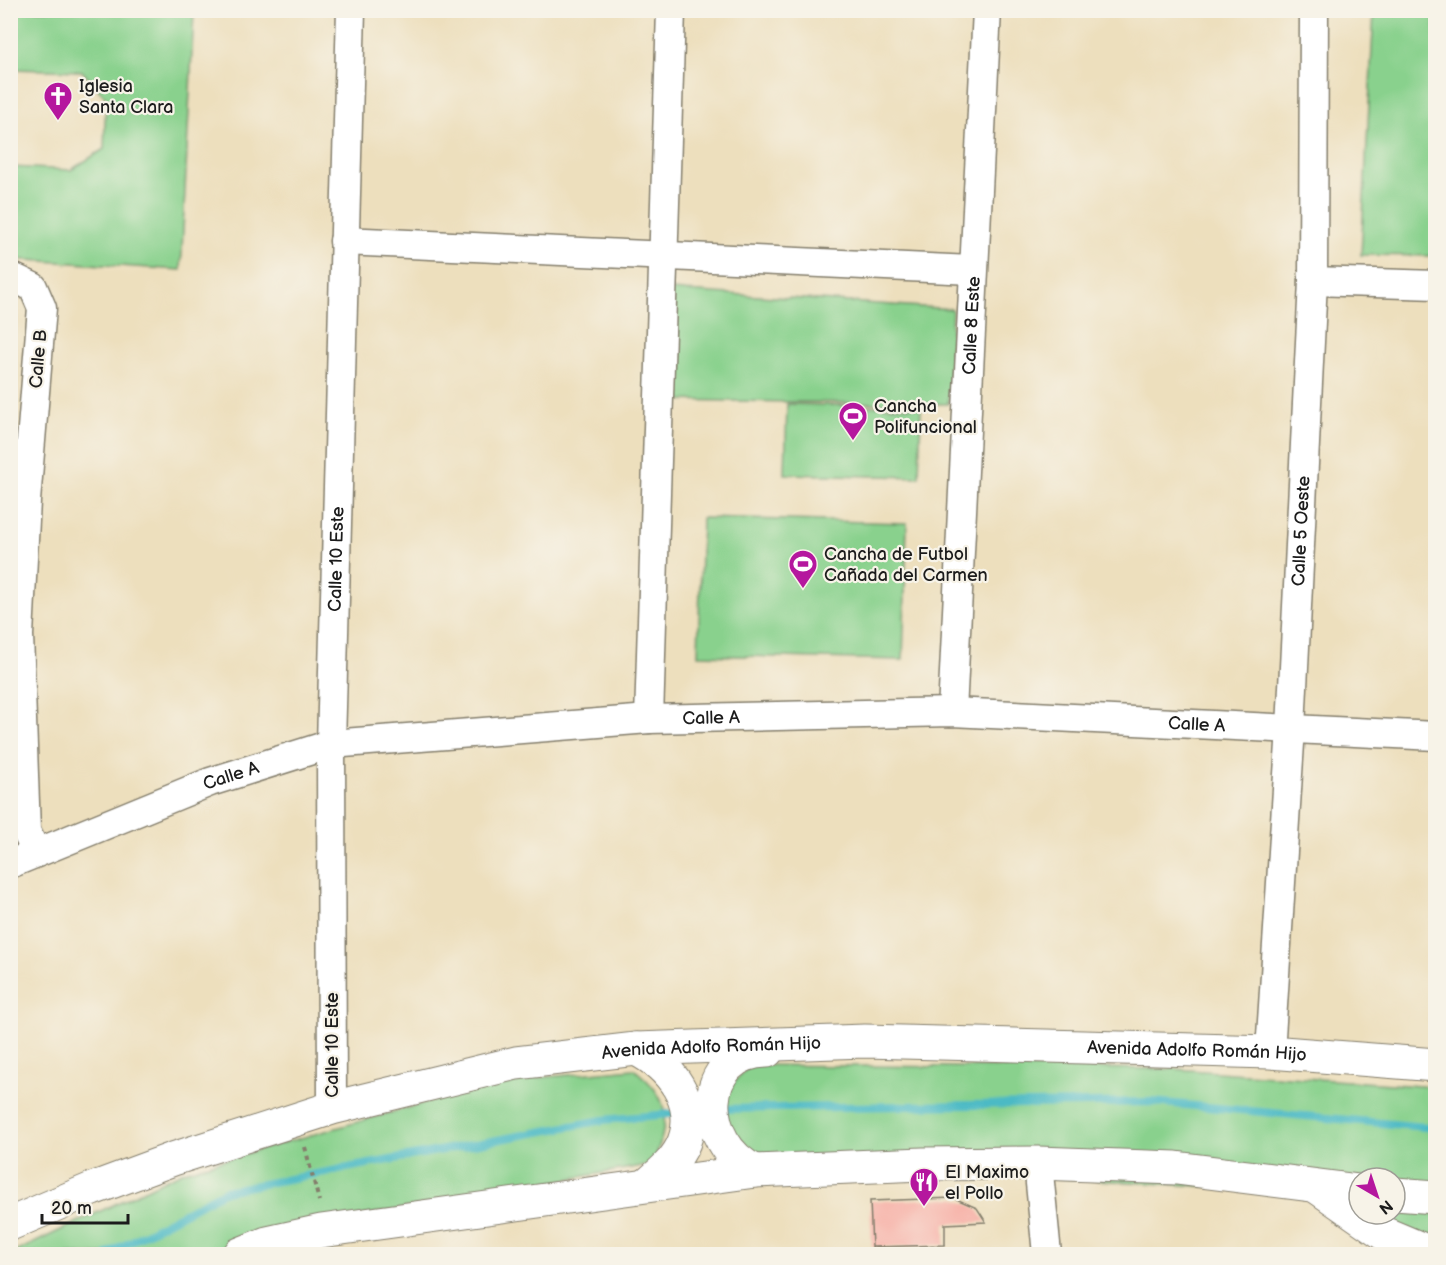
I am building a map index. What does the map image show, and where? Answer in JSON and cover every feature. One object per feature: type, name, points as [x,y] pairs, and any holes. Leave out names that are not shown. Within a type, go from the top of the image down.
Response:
[{"type":"main road","name":"Avenida Adolfo Román Hijo","points":[[10,1224],[92,1189],[163,1163],[332,1108],[516,1063],[865,1041],[1270,1052],[1436,1065]]},
{"type":"main road","points":[[749,1168],[727,1150],[716,1131],[713,1100],[723,1072],[740,1058],[760,1051],[830,1050],[865,1041]]},
{"type":"main road","points":[[646,1055],[671,1074],[680,1089],[687,1117],[684,1142],[656,1178]]},
{"type":"main road","points":[[240,1254],[267,1244],[321,1231],[656,1178],[749,1168],[1038,1163],[1176,1168],[1347,1190]]},
{"type":"main road","points":[[1319,1188],[1384,1244],[1433,1254]]},
{"type":"main road","points":[[1407,1195],[1436,1197]]},
{"type":"street","name":"Calle 10 Este","points":[[332,1108],[331,744],[351,10]]},
{"type":"street","points":[[649,719],[671,10]]},
{"type":"street","name":"Calle 8 Este","points":[[952,712],[972,270],[987,10]]},
{"type":"street","name":"Calle 5 Oeste","points":[[1270,1052],[1291,728],[1313,281],[1314,10]]},
{"type":"street","points":[[344,241],[972,270]]},
{"type":"street","name":"Calle B","points":[[10,276],[33,286],[42,308],[26,501],[20,635],[26,831],[36,852]]},
{"type":"street","points":[[1313,281],[1436,285]]},
{"type":"street","name":"Calle A","points":[[10,864],[210,782],[331,744],[649,719],[952,712],[1436,736]]},
{"type":"street","points":[[1038,1163],[1047,1254]]},
{"type":"path","points":[[306,1153],[319,1201]]},
{"type":"green space","points":[[11,10],[194,11],[181,270],[11,259],[11,167],[71,170],[104,149],[106,98],[82,71],[11,69]]},
{"type":"green space","points":[[1374,11],[1435,11],[1435,256],[1361,255]]},
{"type":"green space","points":[[670,290],[952,309],[948,404],[665,400]]},
{"type":"green space","name":"Cancha Polifuncional","points":[[787,404],[921,407],[919,477],[785,474]]},
{"type":"green space","name":"Cancha de Futbol Cañada del Carmen","points":[[702,518],[907,523],[903,660],[698,655]]},
{"type":"green space","points":[[750,1065],[1175,1069],[1435,1087],[1435,1199],[1407,1184],[1407,1166],[1347,1166],[1347,1194],[742,1160],[719,1098]]},
{"type":"green space","points":[[634,1069],[656,1091],[664,1112],[662,1135],[653,1164],[316,1224],[245,1241],[211,1254],[11,1254],[184,1171],[503,1081]]},
{"type":"green space","points":[[1407,1212],[1435,1214],[1435,1241],[1399,1226],[1407,1226]]},
{"type":"building","points":[[954,1198],[977,1208],[986,1222],[945,1224],[945,1245],[872,1247],[870,1201]]},
{"type":"waterway","points":[[721,1109],[1152,1102],[1436,1128]]},
{"type":"waterway","points":[[108,1254],[225,1191],[603,1120],[681,1113]]},
{"type":"place","name":"Iglesia Santa Clara","points":[[58,122]]},
{"type":"place","name":"Cancha Polifuncional","points":[[853,442]]},
{"type":"place","name":"Cancha de Futbol Cañada del Carmen","points":[[803,590]]},
{"type":"place","name":"El Maximo el Pollo","points":[[924,1208]]}]
